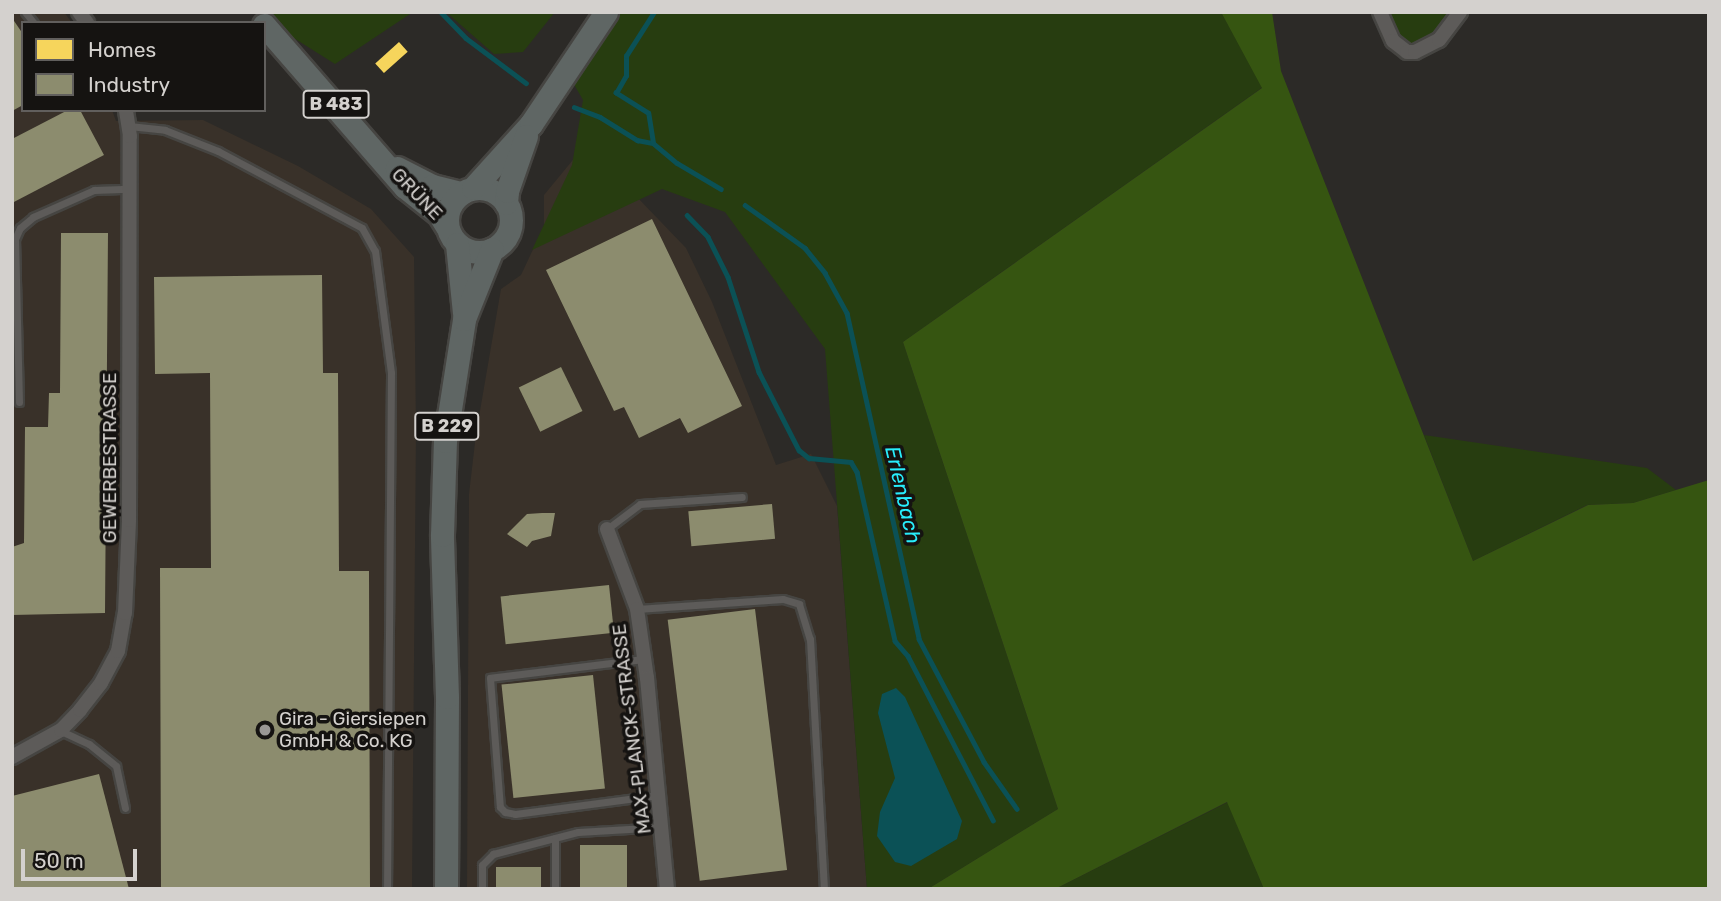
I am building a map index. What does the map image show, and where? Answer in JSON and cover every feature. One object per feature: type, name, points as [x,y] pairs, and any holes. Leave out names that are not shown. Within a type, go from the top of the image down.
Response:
[{"type":"main road","points":[[531,124],[508,191],[506,203],[511,218],[508,233],[492,249],[473,252],[452,235],[449,208],[531,124],[606,12]]},
{"type":"main road","name":"GRÜNE","points":[[266,27],[386,161],[405,187],[439,214],[452,235]]},
{"type":"main road","name":"GRÜNE","points":[[386,161],[432,186],[467,190]]},
{"type":"main road","points":[[467,190],[492,190],[506,203]]},
{"type":"main road","name":"B 229","points":[[452,235],[464,319]]},
{"type":"main road","name":"B 229","points":[[446,889],[447,697],[442,586],[443,487],[447,428],[464,319],[492,249]]},
{"type":"street","points":[[1380,12],[1393,41],[1407,52],[1415,52],[1439,40],[1460,12]]},
{"type":"street","name":"GEWERBESTRASSE","points":[[12,757],[61,730],[101,683],[118,650],[125,613],[129,533],[130,189],[125,112]]},
{"type":"street","name":"MAX-PLANCK-STRASSE","points":[[607,529],[637,609],[660,795],[667,889]]},
{"type":"lane","points":[[128,126],[165,131],[218,150],[362,228],[375,251],[391,373],[387,889]]},
{"type":"lane","points":[[19,402],[15,239],[20,228],[33,216],[94,190],[130,189]]},
{"type":"lane","points":[[607,529],[640,504],[742,497]]},
{"type":"lane","points":[[637,609],[783,599],[799,604],[810,639],[824,889]]},
{"type":"lane","points":[[644,659],[490,678],[500,807],[505,812],[515,814],[660,795]]},
{"type":"lane","points":[[61,730],[89,744],[116,766],[125,808]]},
{"type":"lane","points":[[482,889],[482,865],[485,859],[578,832],[663,827]]},
{"type":"lane","points":[[555,838],[555,889]]},
{"type":"shaded area","points":[[12,12],[64,12],[71,21],[21,21],[21,112],[113,112],[116,121],[203,120],[298,166],[371,209],[414,257],[416,431],[412,889],[12,889]]},
{"type":"shaded area","points":[[586,144],[686,248],[712,302],[776,465],[811,454],[837,506],[867,889],[467,889],[469,494],[476,434],[501,289],[521,275],[544,226],[544,195]]},
{"type":"green space","points":[[268,12],[413,12],[335,64],[289,35]]},
{"type":"green space","points":[[446,12],[555,12],[523,52],[494,54]]},
{"type":"green space","points":[[618,12],[1221,12],[1263,87],[903,342],[1058,809],[928,889],[867,889],[825,349],[725,212],[662,189],[532,250],[572,165],[583,100],[572,81]]},
{"type":"green space","points":[[1221,12],[1272,12],[1281,71],[1473,561],[1588,505],[1633,503],[1709,480],[1709,889],[1264,889],[1227,802],[1055,889],[928,889],[1058,809],[903,342],[1262,88]]},
{"type":"green space","points":[[1385,12],[1456,12],[1435,37],[1414,47],[1393,31]]},
{"type":"green space","points":[[1424,435],[1647,468],[1676,490],[1633,503],[1587,505],[1473,561]]},
{"type":"green space","points":[[1228,802],[1264,889],[1055,889]]},
{"type":"water","points":[[896,688],[905,697],[962,821],[957,839],[911,866],[895,862],[877,836],[880,812],[895,778],[878,713],[882,694]]},
{"type":"building: Homes","points":[[399,42],[408,52],[384,73],[375,63]]},
{"type":"building: Industry","points":[[12,18],[21,31],[21,106],[12,111]]},
{"type":"building: Industry","points":[[64,112],[81,112],[104,155],[12,203],[12,139]]},
{"type":"building: Industry","points":[[652,219],[742,406],[688,433],[680,418],[639,438],[624,407],[614,411],[546,270]]},
{"type":"building: Industry","points":[[61,233],[108,233],[105,613],[12,615],[12,547],[24,543],[25,427],[48,427],[49,393],[60,393]]},
{"type":"building: Industry","name":"Gira - Giersiepen GmbH & Co. KG","points":[[322,275],[323,373],[338,373],[339,571],[369,571],[370,889],[161,889],[160,568],[211,568],[210,373],[155,374],[154,277]]},
{"type":"building: Industry","points":[[561,367],[582,411],[540,432],[519,388]]},
{"type":"building: Industry","points":[[772,504],[775,539],[691,546],[688,511]]},
{"type":"building: Industry","points":[[555,513],[551,536],[532,541],[527,547],[507,534],[527,514]]},
{"type":"building: Industry","points":[[609,585],[614,633],[506,644],[501,596]]},
{"type":"building: Industry","points":[[755,609],[787,870],[700,881],[668,620]]},
{"type":"building: Industry","points":[[593,675],[605,788],[513,798],[502,685]]},
{"type":"building: Industry","points":[[99,774],[129,889],[12,889],[12,796]]},
{"type":"building: Industry","points":[[580,845],[627,845],[627,889],[580,889]]},
{"type":"building: Industry","points":[[496,867],[541,867],[541,889],[496,889]]},
{"type":"waterway","name":"Erlenbach","points":[[441,12],[466,38],[526,83]]},
{"type":"waterway","points":[[653,143],[648,113],[616,93],[626,76],[626,56],[654,12]]},
{"type":"waterway","name":"Erlenbach","points":[[574,107],[600,117],[637,140],[653,143],[677,163],[721,189]]},
{"type":"waterway","name":"Erlenbach","points":[[745,205],[805,248],[825,273],[847,313],[919,639],[984,762],[1017,809]]},
{"type":"waterway","points":[[687,215],[708,237],[728,277],[759,372],[799,450],[809,458],[851,462],[857,472],[895,641],[908,656],[993,820]]},
{"type":"place","name":"Gira - Giersiepen GmbH & Co. KG","points":[[265,730]]}]
